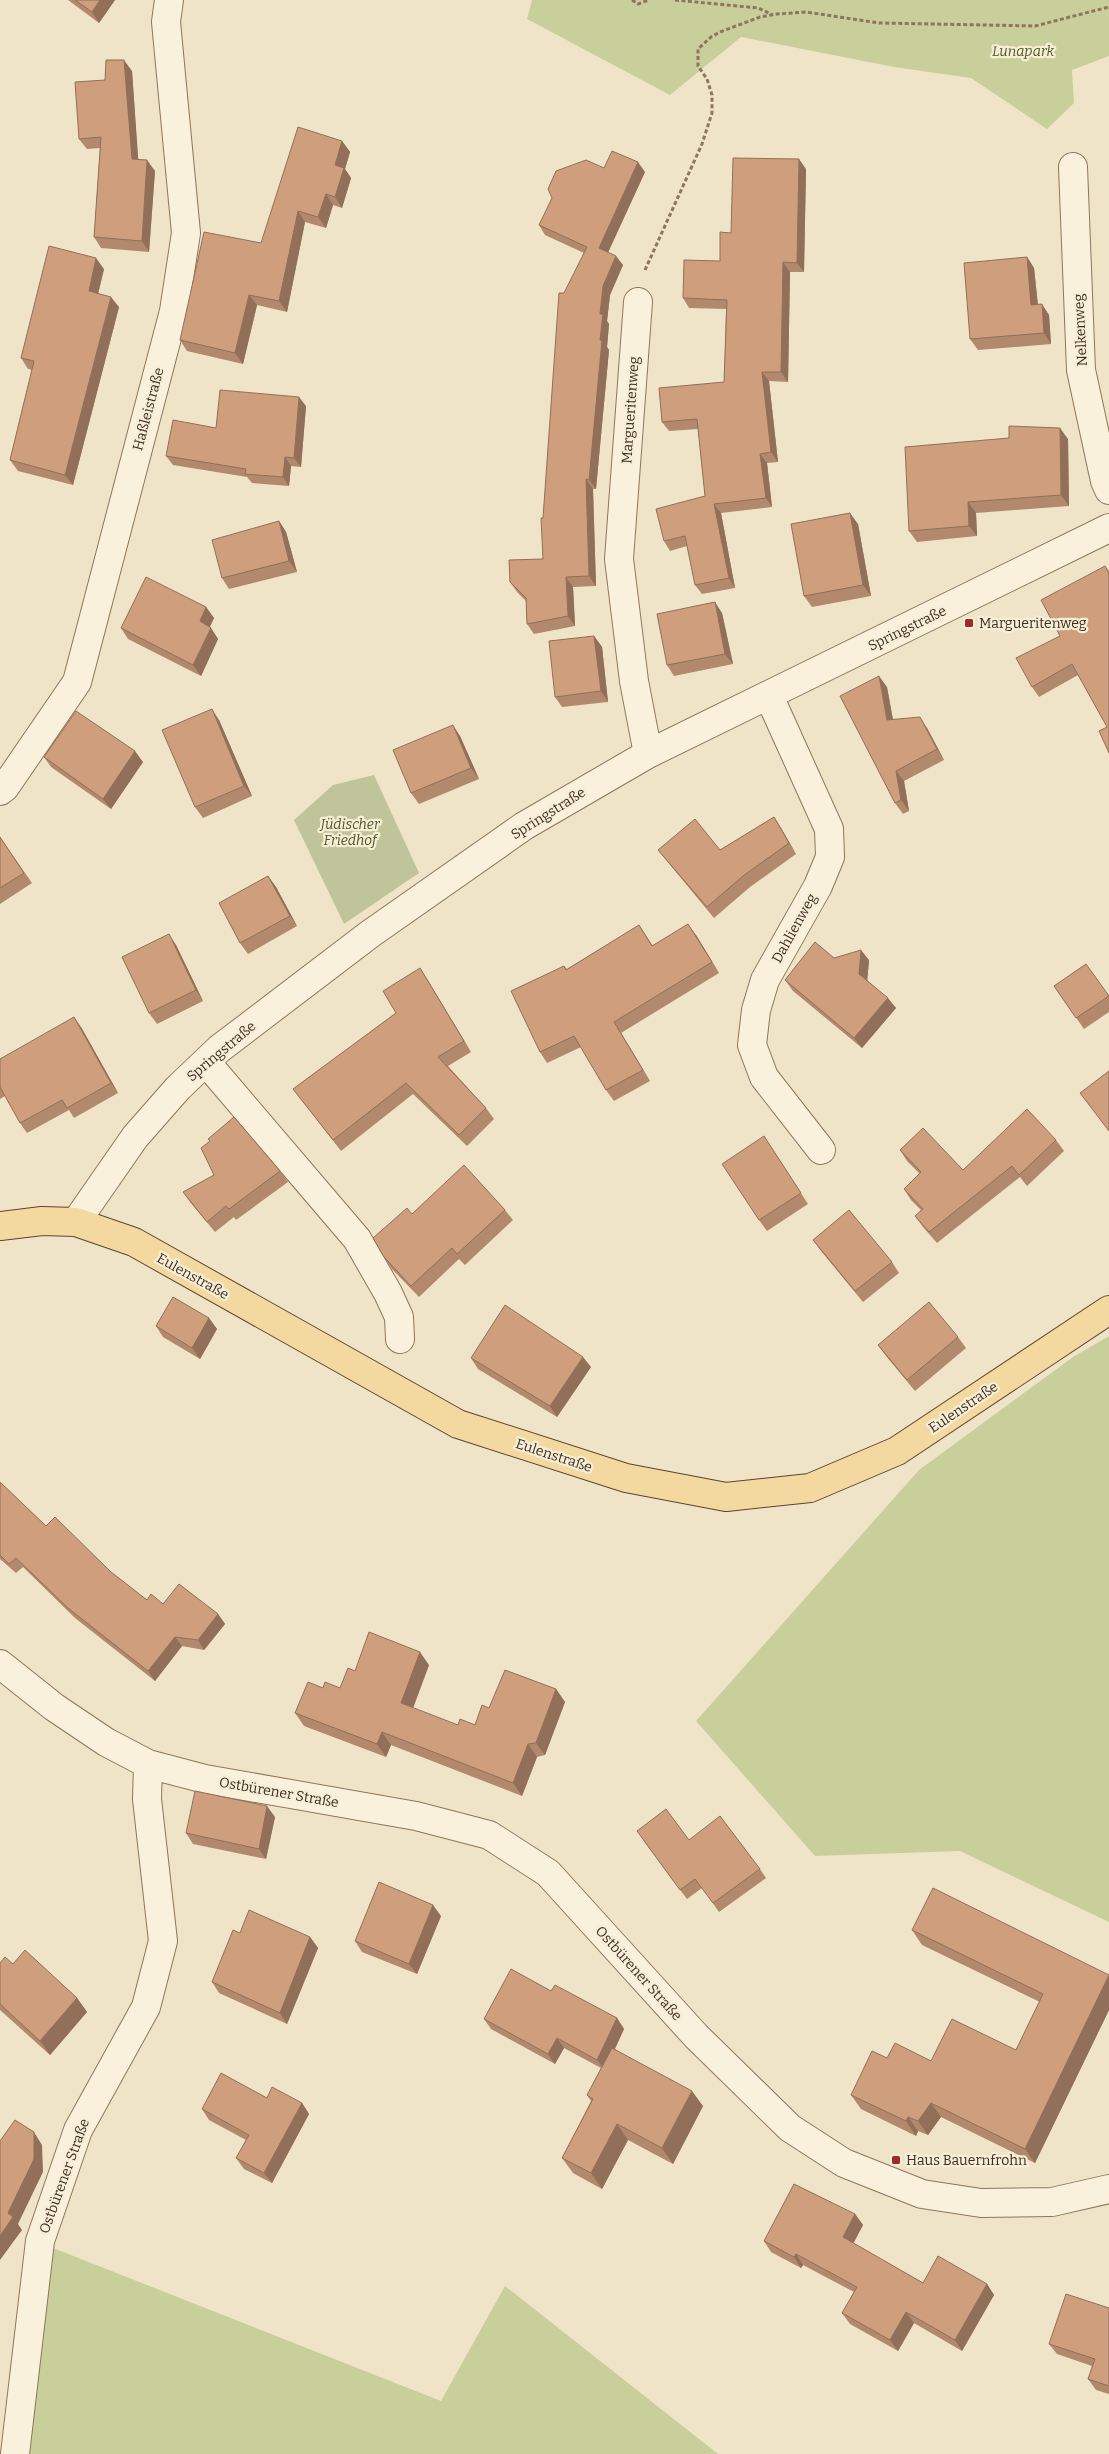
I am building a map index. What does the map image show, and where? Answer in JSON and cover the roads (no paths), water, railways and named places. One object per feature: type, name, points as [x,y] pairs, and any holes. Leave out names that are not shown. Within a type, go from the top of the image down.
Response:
[{"type":"main road","name":"Eulenstraße","points":[[0,1226],[42,1221],[76,1222],[134,1242],[458,1424],[626,1478],[726,1497],[810,1488],[897,1451],[1109,1310]]},
{"type":"street","name":"Haßleistraße","points":[[0,791],[6,786],[77,682],[174,311],[186,233],[166,22],[169,0]]},
{"type":"street","name":"Nelkenweg","points":[[1073,167],[1081,370],[1109,490]]},
{"type":"street","name":"Margueritenweg","points":[[638,302],[619,559],[634,681],[648,754]]},
{"type":"street","name":"Springstraße","points":[[76,1222],[135,1137],[178,1088],[206,1062],[370,934],[524,826],[648,754],[1109,528]]},
{"type":"street","name":"Dahlienweg","points":[[769,696],[829,829],[830,857],[818,886],[765,980],[756,1010],[752,1044],[764,1077],[821,1150]]},
{"type":"street","points":[[206,1062],[357,1238],[388,1293],[399,1317],[400,1339]]},
{"type":"street","name":"Ostbürener Straße","points":[[0,1664],[54,1707],[106,1742],[148,1764],[205,1780],[416,1816],[489,1835],[548,1873],[696,2036],[790,2128],[844,2163],[922,2194],[981,2203],[1052,2202],[1109,2189]]},
{"type":"street","name":"Ostbürener Straße","points":[[16,2454],[40,2241],[78,2130],[146,2007],[163,1941],[148,1799],[148,1764]]},
{"type":"place","name":"Margueritenweg","points":[[969,623]]},
{"type":"place","name":"Haus Bauernfrohn","points":[[896,2160]]},
{"type":"park label","name":"Lunapark","points":[[1023,51]]},
{"type":"park label","name":"Jüdischer Friedhof","points":[[350,832]]}]
